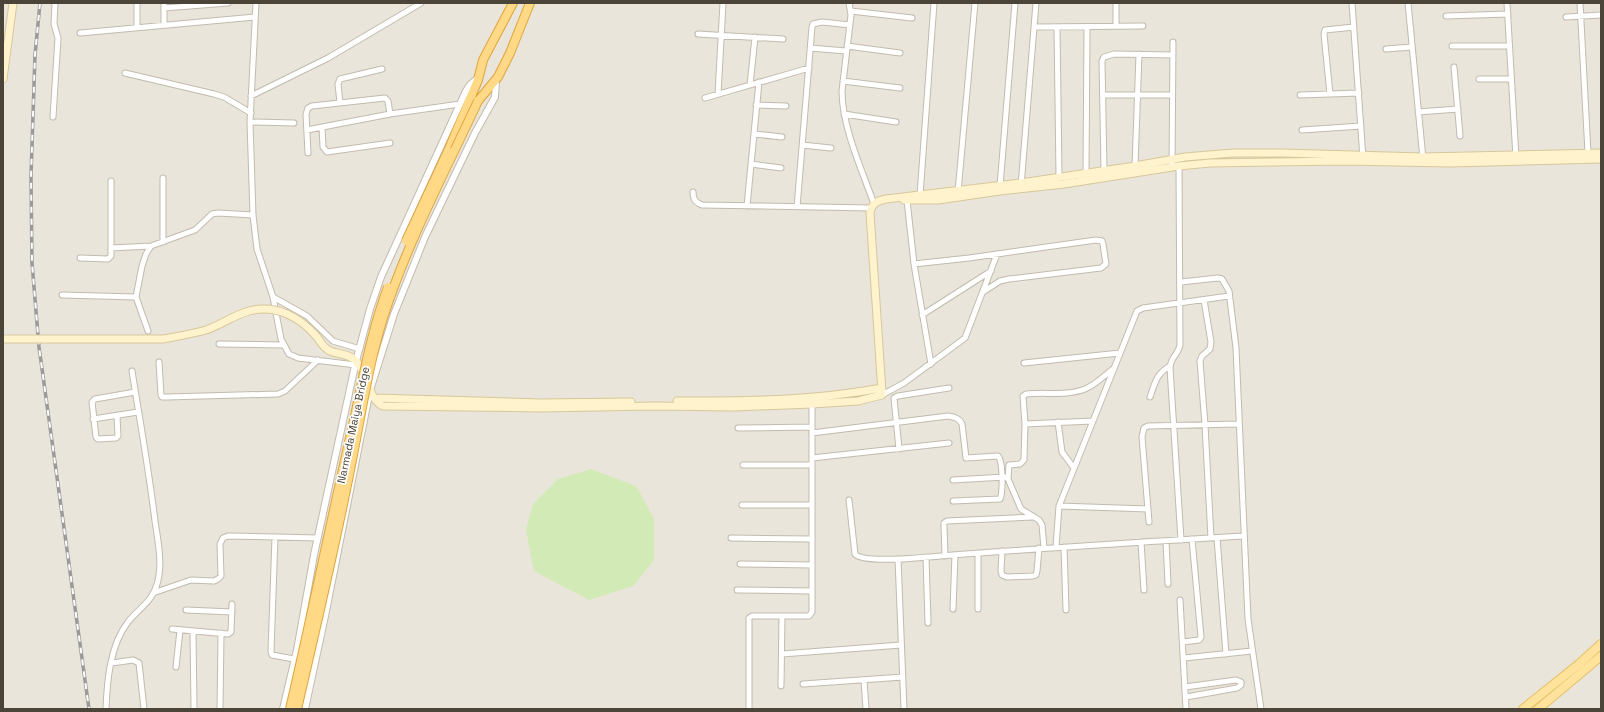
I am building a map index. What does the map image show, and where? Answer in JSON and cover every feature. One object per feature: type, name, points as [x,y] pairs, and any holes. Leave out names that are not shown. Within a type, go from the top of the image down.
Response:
[{"type":"highway","points":[[298,709],[351,467],[370,369],[383,320],[393,290],[415,235],[475,99],[483,60],[513,3]]},
{"type":"highway","points":[[475,99],[496,80],[510,53],[530,3]]},
{"type":"highway","name":"Narmada Maiya Bridge","points":[[290,709],[312,618],[330,524],[381,306],[412,228],[448,151],[475,99]]},
{"type":"main road","points":[[3,79],[5,44],[13,3]]},
{"type":"main road","points":[[882,392],[870,213],[872,206],[886,199],[920,195],[958,194],[1021,186],[1059,177],[1086,174],[1172,159],[1233,153],[1283,152],[1363,158],[1423,160],[1550,157],[1601,159]]},
{"type":"main road","points":[[1550,157],[1601,152]]},
{"type":"main road","points":[[886,199],[938,200],[958,194],[1000,186],[1064,184],[1176,167],[1235,162],[1363,158]]},
{"type":"main road","points":[[3,339],[164,339],[183,336],[206,329],[248,311],[262,308],[275,310],[300,320],[309,327],[322,346],[350,357],[356,363],[379,405],[383,406],[540,408],[654,406],[734,407],[858,401],[882,392]]},
{"type":"main road","points":[[376,398],[540,403],[734,401],[812,399],[882,392]]},
{"type":"main road","points":[[1523,709],[1579,664],[1601,644]]},
{"type":"main road","points":[[1538,709],[1601,656]]},
{"type":"street","points":[[53,117],[58,38],[54,24],[55,3]]},
{"type":"street","points":[[137,3],[137,27]]},
{"type":"street","points":[[164,25],[164,6],[226,3]]},
{"type":"street","points":[[256,3],[250,122],[253,215],[257,249],[273,297],[283,345],[289,354],[298,358],[356,363]]},
{"type":"street","points":[[251,96],[328,58],[421,3]]},
{"type":"street","points":[[718,94],[723,3]]},
{"type":"street","points":[[693,192],[693,198],[696,203],[702,205],[797,207],[872,206],[842,103],[846,49],[851,11],[849,3]]},
{"type":"street","points":[[920,195],[934,3]]},
{"type":"street","points":[[958,194],[975,3]]},
{"type":"street","points":[[1000,186],[1015,3]]},
{"type":"street","points":[[1021,186],[1036,3]]},
{"type":"street","points":[[1116,3],[1116,26]]},
{"type":"street","points":[[1352,3],[1363,158]]},
{"type":"street","points":[[1408,3],[1423,160]]},
{"type":"street","points":[[1507,3],[1516,158]]},
{"type":"street","points":[[1580,3],[1588,153]]},
{"type":"street","points":[[851,11],[912,18]]},
{"type":"street","points":[[1446,16],[1508,14]]},
{"type":"street","points":[[1566,17],[1601,15]]},
{"type":"street","points":[[80,33],[255,17]]},
{"type":"street","points":[[797,207],[812,26],[813,24],[822,22],[850,25]]},
{"type":"street","points":[[1034,27],[1144,26]]},
{"type":"street","points":[[1057,27],[1059,177]]},
{"type":"street","points":[[1086,174],[1087,27]]},
{"type":"street","points":[[1330,94],[1324,34],[1325,30],[1354,27]]},
{"type":"street","points":[[698,34],[783,39]]},
{"type":"street","points":[[750,85],[755,37]]},
{"type":"street","points":[[1173,42],[1172,159],[1176,167],[1181,282],[1180,345],[1179,352],[1170,362],[1170,366],[1181,540]]},
{"type":"street","points":[[1452,46],[1509,46]]},
{"type":"street","points":[[1386,50],[1412,47]]},
{"type":"street","points":[[810,48],[900,53]]},
{"type":"street","points":[[1104,171],[1102,61],[1104,57],[1114,54],[1173,55]]},
{"type":"street","points":[[1135,166],[1139,54]]},
{"type":"street","points":[[1454,67],[1460,136]]},
{"type":"street","points":[[704,98],[808,68]]},
{"type":"street","points":[[340,103],[338,84],[340,79],[382,69]]},
{"type":"street","points":[[125,73],[214,94],[224,98],[251,114]]},
{"type":"street","points":[[283,709],[356,363],[370,309],[381,277],[460,104],[470,85],[479,77]]},
{"type":"street","points":[[1479,79],[1511,79]]},
{"type":"street","points":[[305,709],[326,616],[370,390],[394,314],[425,237],[475,133],[495,97],[496,80]]},
{"type":"street","points":[[843,81],[900,88]]},
{"type":"street","points":[[747,206],[758,82]]},
{"type":"street","points":[[1300,95],[1359,93]]},
{"type":"street","points":[[1103,95],[1172,95]]},
{"type":"street","points":[[308,154],[306,114],[308,108],[312,106],[385,98],[388,101],[390,114]]},
{"type":"street","points":[[307,130],[390,114],[460,104]]},
{"type":"street","points":[[756,105],[786,106]]},
{"type":"street","points":[[1418,112],[1458,109]]},
{"type":"street","points":[[844,114],[896,122]]},
{"type":"street","points":[[250,122],[294,123]]},
{"type":"street","points":[[1302,130],[1361,126]]},
{"type":"street","points":[[322,127],[323,147],[327,152],[390,143]]},
{"type":"street","points":[[754,134],[782,137]]},
{"type":"street","points":[[802,145],[831,148]]},
{"type":"street","points":[[751,164],[781,168]]},
{"type":"street","points":[[163,178],[163,242]]},
{"type":"street","points":[[80,258],[110,258],[111,181]]},
{"type":"street","points":[[907,200],[914,264],[931,364]]},
{"type":"street","points":[[111,248],[151,246],[163,242],[195,230],[212,214],[253,215]]},
{"type":"street","points":[[914,264],[1099,240],[1103,244],[1106,264],[1101,268],[1009,279],[1000,281],[983,292]]},
{"type":"street","points":[[148,331],[136,297],[142,266],[146,254],[151,246]]},
{"type":"street","points":[[882,392],[904,383],[965,338],[997,254]]},
{"type":"street","points":[[922,314],[991,271]]},
{"type":"street","points":[[1181,282],[1218,278],[1222,279],[1226,284],[1230,296],[1236,348],[1243,536],[1248,619],[1261,709]]},
{"type":"street","points":[[62,296],[136,297]]},
{"type":"street","points":[[1056,547],[1059,506],[1137,311],[1143,308],[1230,296]]},
{"type":"street","points":[[273,297],[307,316],[333,341],[360,348]]},
{"type":"street","points":[[1204,300],[1211,342],[1210,349],[1202,356],[1200,361],[1211,538]]},
{"type":"street","points":[[219,344],[283,345]]},
{"type":"street","points":[[1024,362],[1120,353]]},
{"type":"street","points":[[159,362],[162,397],[182,397],[278,394],[284,391],[318,360]]},
{"type":"street","points":[[1150,397],[1158,376],[1162,371],[1170,366]]},
{"type":"street","points":[[1002,551],[1002,575],[1007,577],[1033,576],[1037,571],[1042,548],[1042,525],[1039,520],[1021,509],[1008,479],[1008,465],[1020,464],[1024,460],[1025,424],[1023,396],[1026,394],[1074,392],[1085,389],[1096,383],[1114,369]]},
{"type":"street","points":[[106,709],[106,696],[116,647],[128,622],[148,603],[157,586],[159,574],[158,543],[151,490],[132,372]]},
{"type":"street","points":[[899,449],[893,402],[894,398],[898,396],[949,388]]},
{"type":"street","points":[[117,416],[118,436],[116,438],[98,439],[96,437],[93,419],[92,402],[95,399],[135,392]]},
{"type":"street","points":[[749,709],[749,618],[752,616],[809,616],[812,612],[812,404]]},
{"type":"street","points":[[93,419],[138,412]]},
{"type":"street","points":[[812,433],[948,416],[955,417],[960,420],[962,424],[966,458],[998,456],[1001,460],[1002,477],[1000,499],[953,501]]},
{"type":"street","points":[[1025,424],[1093,421]]},
{"type":"street","points":[[1058,422],[1062,452],[1074,468]]},
{"type":"street","points":[[1149,522],[1143,432],[1144,428],[1148,426],[1239,424]]},
{"type":"street","points":[[738,428],[812,427]]},
{"type":"street","points":[[812,458],[950,443]]},
{"type":"street","points":[[743,465],[812,465]]},
{"type":"street","points":[[953,480],[1002,477],[1008,479]]},
{"type":"street","points":[[849,500],[855,554],[863,559],[898,559],[1056,547],[1243,536]]},
{"type":"street","points":[[742,505],[812,505]]},
{"type":"street","points":[[1059,506],[1148,509]]},
{"type":"street","points":[[945,556],[944,523],[947,521],[1034,517]]},
{"type":"street","points":[[153,593],[191,580],[214,581],[218,579],[221,576],[220,544],[223,538],[228,536],[318,538]]},
{"type":"street","points":[[275,537],[271,651],[272,654],[277,656],[294,659]]},
{"type":"street","points":[[730,538],[812,538]]},
{"type":"street","points":[[1217,538],[1226,654]]},
{"type":"street","points":[[1183,642],[1199,640],[1201,637],[1192,539]]},
{"type":"street","points":[[1166,541],[1168,584]]},
{"type":"street","points":[[1140,542],[1144,590]]},
{"type":"street","points":[[1064,547],[1066,610]]},
{"type":"street","points":[[978,553],[978,609]]},
{"type":"street","points":[[953,609],[955,555]]},
{"type":"street","points":[[926,557],[928,623]]},
{"type":"street","points":[[898,559],[904,709]]},
{"type":"street","points":[[740,564],[812,566]]},
{"type":"street","points":[[737,590],[812,591]]},
{"type":"street","points":[[1180,600],[1186,709]]},
{"type":"street","points":[[172,629],[228,634],[231,632],[232,604]]},
{"type":"street","points":[[186,610],[232,612]]},
{"type":"street","points":[[781,686],[782,616]]},
{"type":"street","points":[[176,667],[180,630]]},
{"type":"street","points":[[193,631],[194,709]]},
{"type":"street","points":[[220,709],[221,633]]},
{"type":"street","points":[[782,654],[901,645]]},
{"type":"street","points":[[1184,658],[1252,650]]},
{"type":"street","points":[[112,663],[133,660],[139,663],[144,709]]},
{"type":"street","points":[[803,684],[903,677]]},
{"type":"street","points":[[864,680],[866,709]]},
{"type":"street","points":[[1185,686],[1236,680],[1241,682],[1241,685],[1237,688],[1186,697]]},
{"type":"shaded area","points":[[3,3],[1601,3],[1601,709],[3,709]]},
{"type":"green space","points":[[591,469],[636,486],[654,519],[654,560],[633,586],[589,600],[534,571],[526,530],[533,504],[558,479]]},
{"type":"railway","points":[[40,3],[35,55],[31,176],[32,263],[39,347],[89,709]]}]
